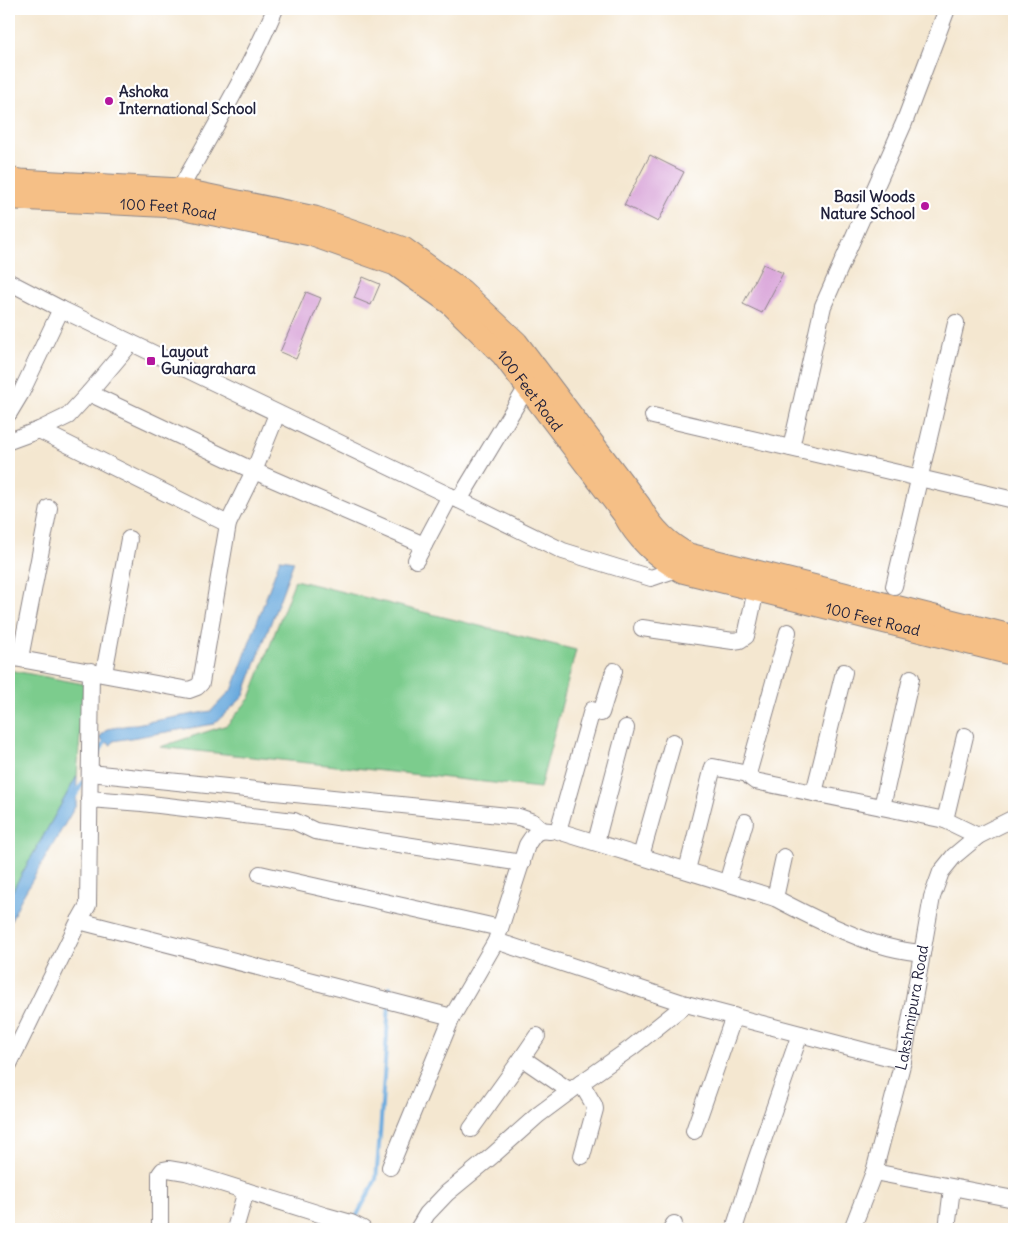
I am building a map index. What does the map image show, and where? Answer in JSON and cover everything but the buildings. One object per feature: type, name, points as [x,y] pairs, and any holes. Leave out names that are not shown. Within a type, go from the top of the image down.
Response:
[{"type":"main road","name":"100 Feet Road","points":[[9,178],[178,198],[315,217],[404,248],[462,290],[517,342],[640,505],[651,523],[665,538],[680,549],[683,561],[682,572],[1014,655]]},
{"type":"main road","name":"100 Feet Road","points":[[9,198],[178,198],[310,235],[395,265],[450,304],[502,355],[623,514],[636,535],[662,560],[683,561],[1014,636]]},
{"type":"street","points":[[178,198],[259,45],[275,9]]},
{"type":"street","points":[[791,448],[823,306],[904,123],[947,9]]},
{"type":"street","points":[[9,282],[277,414],[564,551],[651,578],[683,561]]},
{"type":"street","points":[[9,413],[21,393],[61,309]]},
{"type":"street","points":[[894,586],[956,322]]},
{"type":"street","points":[[9,441],[40,430],[68,416],[131,343]]},
{"type":"street","points":[[416,560],[454,498],[527,388]]},
{"type":"street","points":[[89,393],[254,471],[424,545]]},
{"type":"street","points":[[49,508],[14,658],[190,690],[197,688],[201,683],[228,524],[254,471],[277,414]]},
{"type":"street","points":[[653,416],[1014,500]]},
{"type":"street","points":[[40,430],[228,524]]},
{"type":"street","points":[[9,1064],[88,905],[90,765],[98,672],[129,539]]},
{"type":"street","points":[[642,628],[733,641],[740,640],[746,636],[756,590]]},
{"type":"street","points":[[748,774],[788,632]]},
{"type":"street","points":[[550,831],[592,710],[601,712],[614,671]]},
{"type":"street","points":[[814,793],[844,672]]},
{"type":"street","points":[[882,807],[911,678]]},
{"type":"street","points":[[596,842],[626,728]]},
{"type":"street","points":[[945,820],[965,736]]},
{"type":"street","points":[[641,856],[673,742]]},
{"type":"street","points":[[90,765],[519,817],[534,822],[550,831],[596,842],[775,898],[800,912],[867,942],[905,952],[922,953]]},
{"type":"street","points":[[687,870],[712,767],[748,774],[754,781],[945,820],[978,836]]},
{"type":"street","points":[[90,794],[142,803],[294,821],[314,831],[522,864]]},
{"type":"street","name":"Lakshmipura Road","points":[[852,1229],[874,1172],[903,1061],[932,897],[941,872],[954,856],[978,836],[1014,818]]},
{"type":"street","points":[[727,883],[745,822]]},
{"type":"street","points":[[390,1167],[452,1017],[498,935],[528,845],[534,834],[550,831]]},
{"type":"street","points":[[775,898],[784,857]]},
{"type":"street","points":[[260,874],[498,935],[686,1004],[903,1061]]},
{"type":"street","points":[[79,921],[452,1017]]},
{"type":"street","points":[[418,1229],[427,1214],[447,1193],[538,1115],[631,1048],[686,1004]]},
{"type":"street","points":[[694,1131],[734,1016]]},
{"type":"street","points":[[734,1229],[800,1034]]},
{"type":"street","points":[[471,1129],[537,1036]]},
{"type":"street","points":[[522,1058],[575,1087],[594,1105],[595,1109],[582,1156]]},
{"type":"street","points":[[160,1229],[160,1174],[162,1170],[168,1169],[186,1172],[246,1191],[322,1223],[351,1223],[363,1229]]},
{"type":"street","points":[[874,1172],[1014,1199]]},
{"type":"street","points":[[947,1229],[952,1188]]},
{"type":"street","points":[[235,1229],[246,1191]]},
{"type":"green space","points":[[295,580],[576,650],[540,788],[160,747],[227,725],[250,698]]},
{"type":"green space","points":[[9,670],[84,684],[77,776],[9,897]]},
{"type":"water","points":[[280,559],[294,561],[243,697],[214,724],[113,741],[111,745],[99,738],[107,729],[211,711],[233,688]]},
{"type":"water","points":[[77,776],[76,805],[20,901],[9,925],[9,897]]},
{"type":"waterway","points":[[96,758],[108,739]]},
{"type":"waterway","points":[[74,798],[83,782]]},
{"type":"waterway","points":[[389,997],[390,987]]},
{"type":"waterway","points":[[354,1221],[376,1179],[389,1004]]},
{"type":"place","name":"Ashoka International School","points":[[109,101]]},
{"type":"place","name":"Basil Woods Nature School","points":[[925,206]]},
{"type":"place","name":"Layout Guniagrahara","points":[[151,361]]}]
